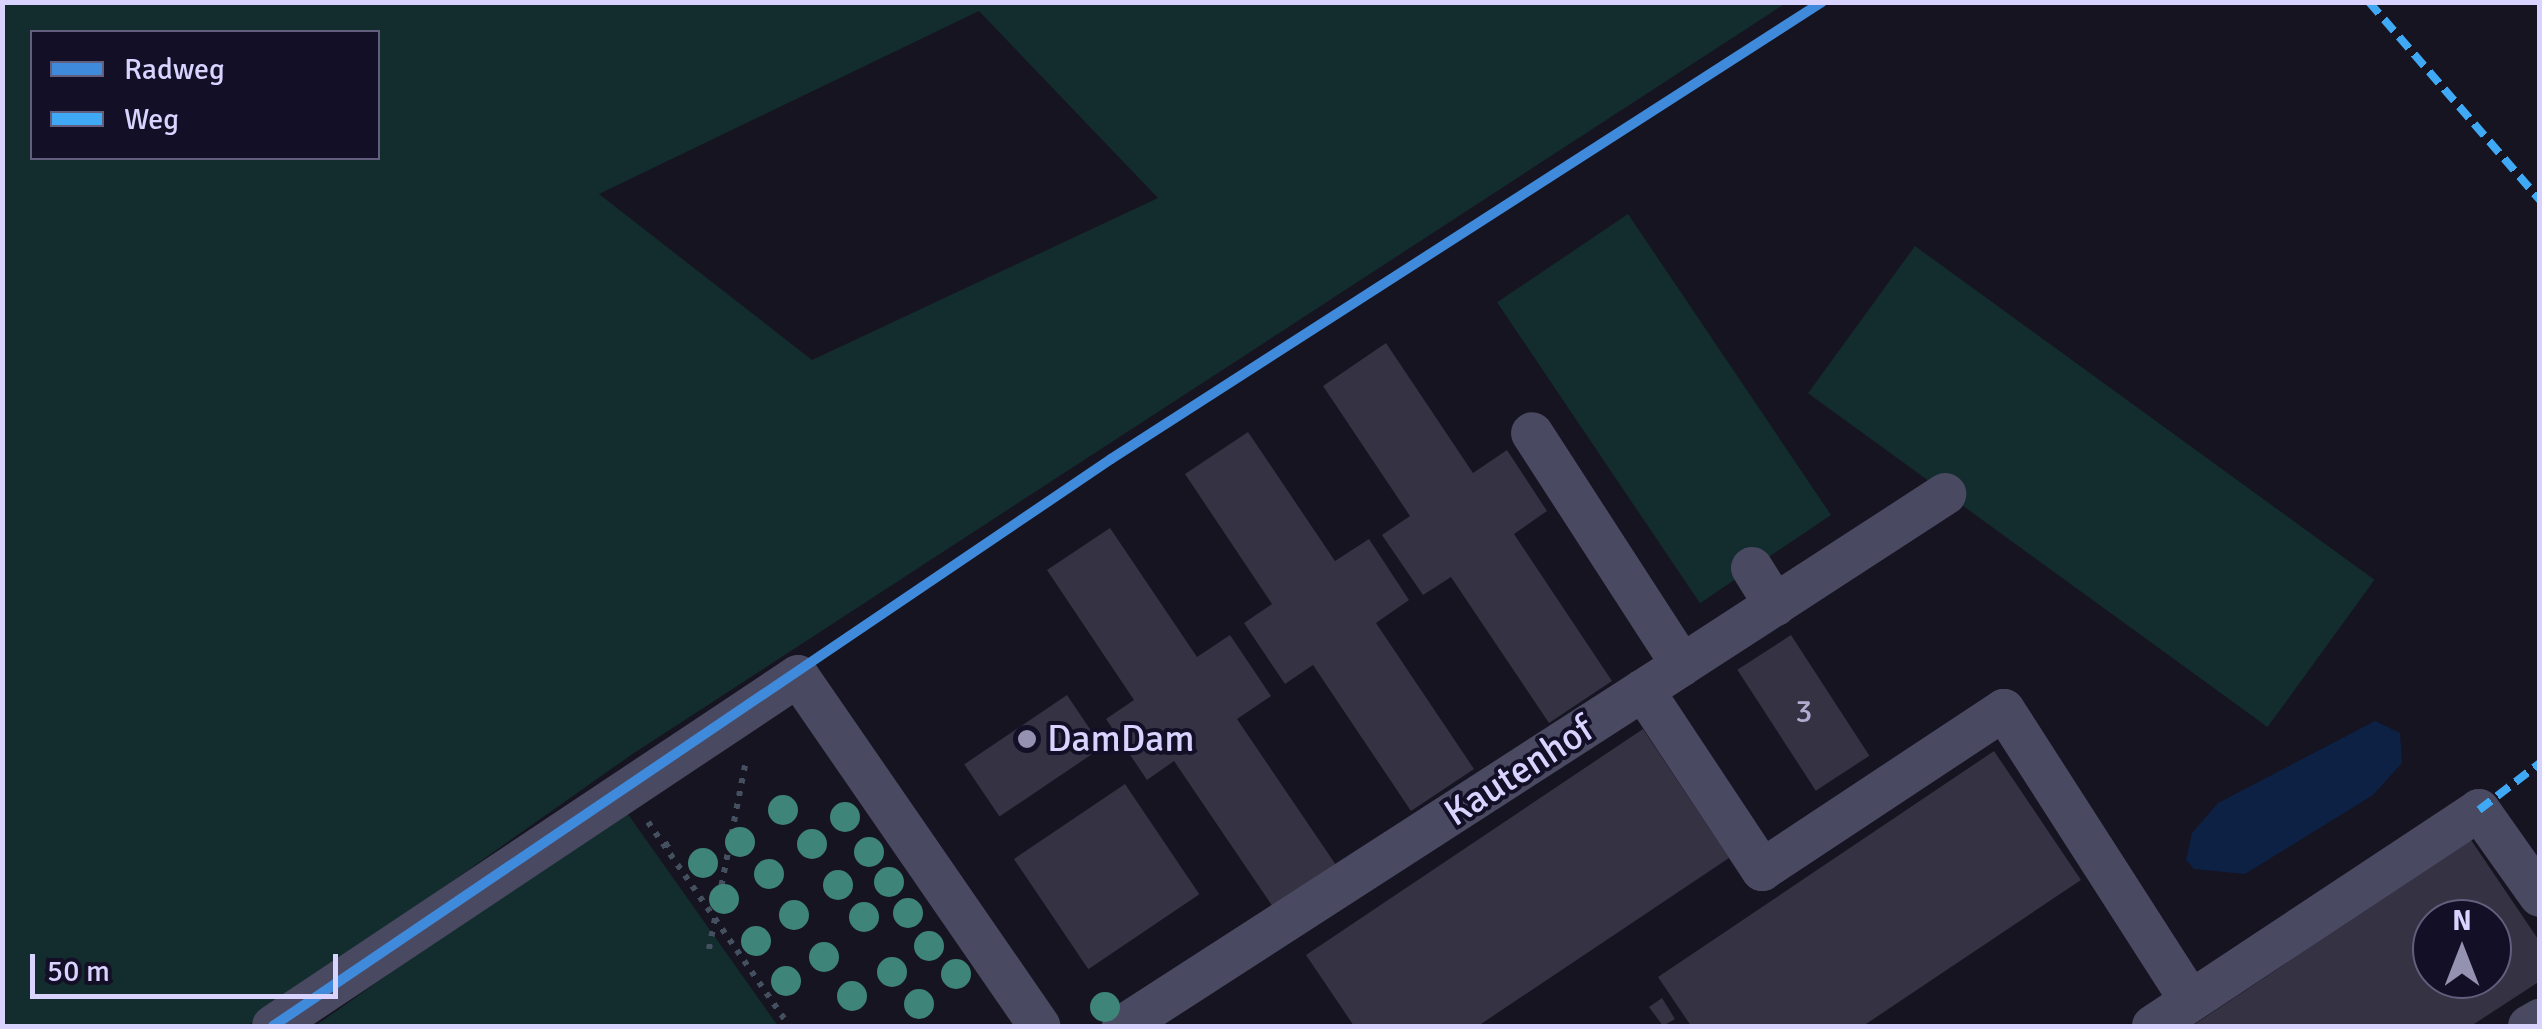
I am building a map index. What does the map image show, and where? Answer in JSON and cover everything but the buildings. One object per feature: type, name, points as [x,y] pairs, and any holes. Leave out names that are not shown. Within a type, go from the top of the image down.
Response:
[{"type":"lane","points":[[1532,433],[1682,665]]},
{"type":"lane","name":"Kautenhof","points":[[1124,1026],[1945,494]]},
{"type":"lane","points":[[1752,568],[1775,605]]},
{"type":"lane","points":[[273,1026],[798,676],[1039,1026]]},
{"type":"lane","points":[[1642,690],[1762,870],[2004,710],[2189,998]]},
{"type":"lane","points":[[2153,1026],[2189,998],[2480,810],[2540,896]]},
{"type":"lane","points":[[2529,1026],[2540,1020]]},
{"type":"path","points":[[709,949],[756,705]]},
{"type":"path","points":[[627,792],[789,1026]]},
{"type":"path","points":[[665,846],[676,839]]},
{"type":"green space","points":[[2,3],[1786,3],[631,755],[247,1026],[3,1026]],"holes":[[[979,11],[1158,198],[812,360],[599,194]]]},
{"type":"green space","points":[[1628,214],[1831,515],[1700,603],[1497,302]]},
{"type":"green space","points":[[1915,246],[2375,580],[2268,727],[1808,393]]},
{"type":"green space","points":[[625,810],[778,1026],[315,1026],[515,885]]},
{"type":"water","points":[[2375,721],[2400,733],[2402,763],[2373,795],[2245,874],[2194,869],[2186,860],[2192,833],[2218,803]]},
{"type":"marked path","points":[[2369,2],[2540,200]]},
{"type":"marked path","points":[[2479,810],[2540,763]]},
{"type":"cycle path","points":[[273,1026],[1111,459],[1822,2]]},
{"type":"place","name":"DamDam","points":[[1027,739]]}]
